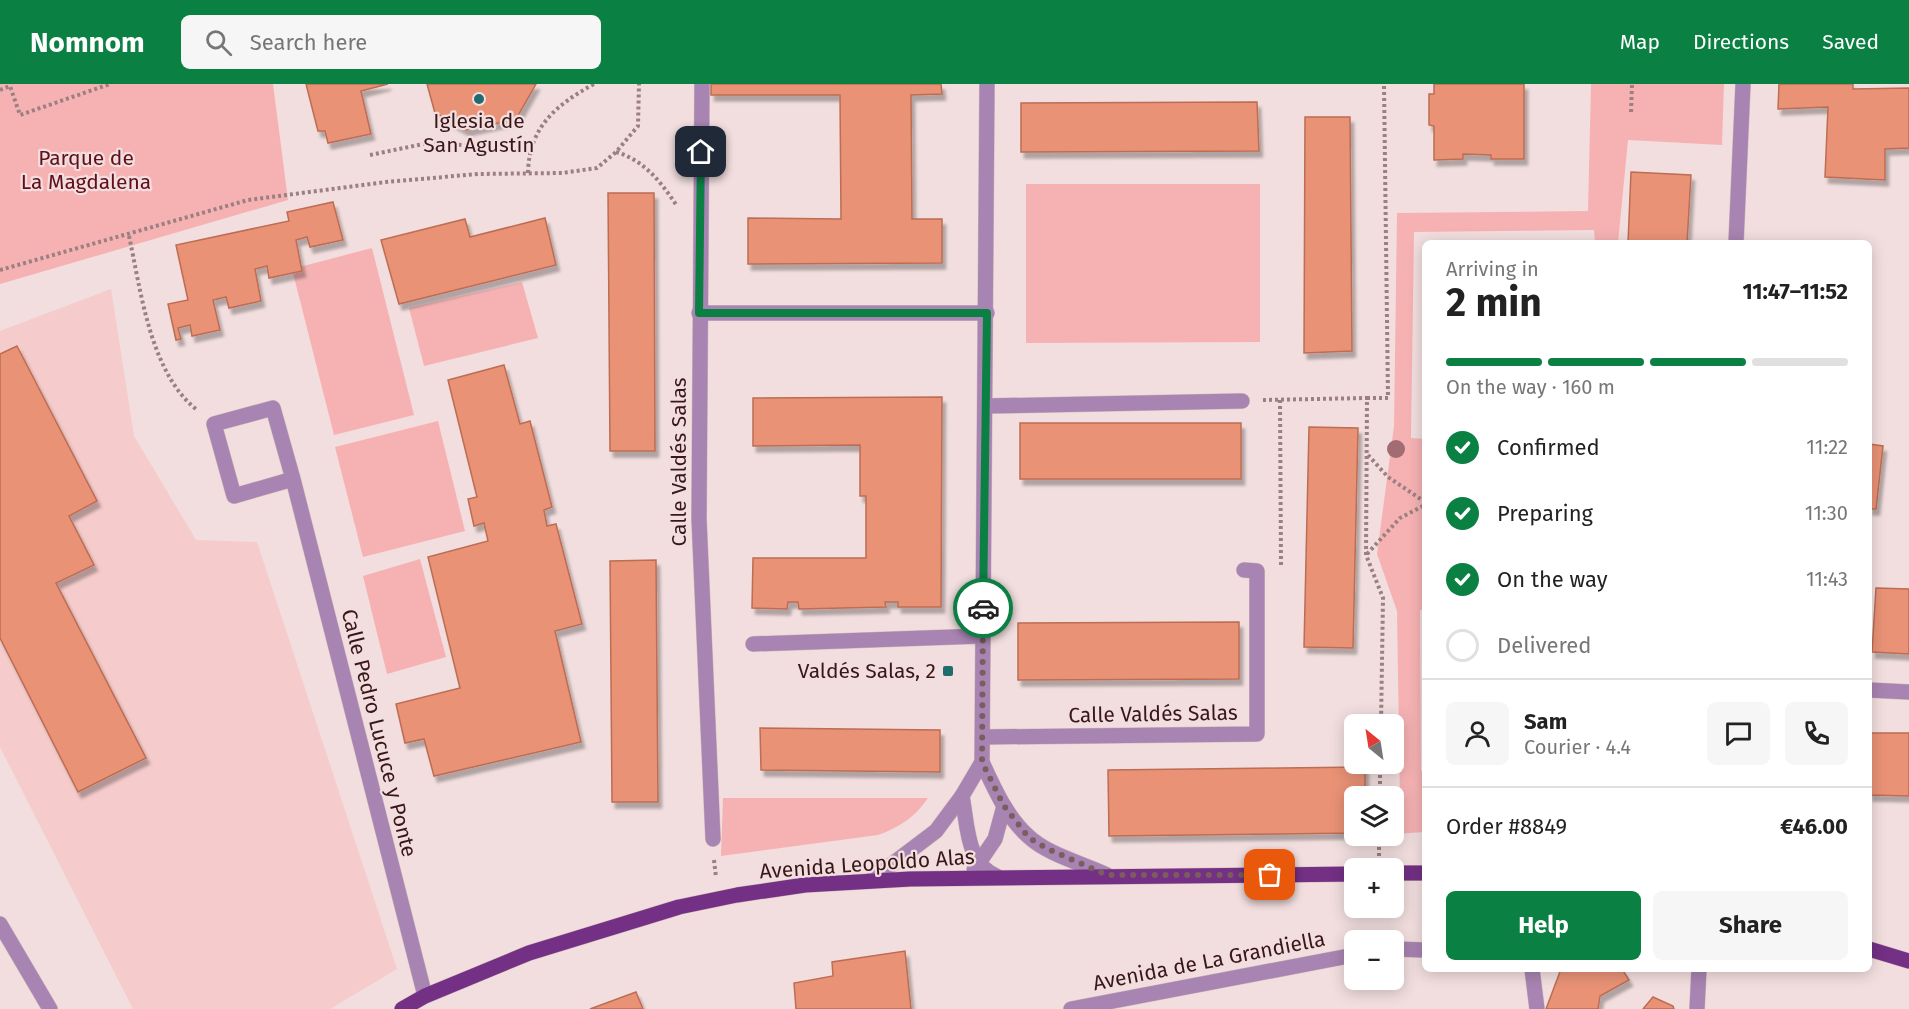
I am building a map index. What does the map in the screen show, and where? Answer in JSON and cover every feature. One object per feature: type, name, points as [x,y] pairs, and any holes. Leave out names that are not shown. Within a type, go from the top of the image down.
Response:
[{"type":"main road","points":[[1404,873],[1422,873]]},
{"type":"main road","name":"Avenida Leopoldo Alas","points":[[402,1009],[425,996],[529,953],[679,907],[805,885],[998,877],[1344,874]]},
{"type":"main road","points":[[1872,951],[1909,961]]},
{"type":"street","name":"Calle Valdés Salas","points":[[702,84],[699,519],[713,839]]},
{"type":"street","points":[[870,881],[936,831],[962,796],[982,762],[987,84]]},
{"type":"street","points":[[1736,240],[1743,84]]},
{"type":"street","points":[[699,313],[987,313]]},
{"type":"street","points":[[986,406],[1242,401]]},
{"type":"street","name":"Calle Pedro Lucuce y Ponte","points":[[214,424],[273,408],[425,996]]},
{"type":"street","points":[[214,424],[234,496],[293,479]]},
{"type":"street","name":"Calle Valdés Salas","points":[[983,737],[1257,734],[1257,571],[1244,570]]},
{"type":"street","points":[[753,644],[982,636]]},
{"type":"street","points":[[1872,690],[1909,692]]},
{"type":"street","points":[[982,762],[1004,806],[1029,838],[1107,875]]},
{"type":"street","points":[[962,796],[970,840],[979,865],[983,871],[998,877]]},
{"type":"street","points":[[967,878],[979,865],[995,840],[1004,806]]},
{"type":"street","points":[[0,924],[50,1009]]},
{"type":"street","points":[[1404,949],[1422,950]]},
{"type":"street","name":"Avenida de La Grandiella","points":[[1071,1009],[1344,957]]},
{"type":"street","points":[[1532,972],[1537,1009]]},
{"type":"street","points":[[1697,1009],[1699,972]]},
{"type":"path","points":[[0,90],[10,86],[20,115],[110,84]]},
{"type":"path","points":[[528,173],[529,152],[553,112],[571,97],[594,84]]},
{"type":"path","points":[[0,270],[129,236],[248,200],[386,182],[478,174],[562,173],[597,168],[616,152],[638,126],[639,84]]},
{"type":"path","points":[[1242,401],[1388,398],[1384,84]]},
{"type":"path","points":[[1631,112],[1632,84]]},
{"type":"path","points":[[370,155],[433,142],[529,152]]},
{"type":"path","points":[[616,152],[633,157],[662,184],[679,208]]},
{"type":"path","points":[[129,236],[154,344],[182,398],[214,424]]},
{"type":"path","points":[[1367,398],[1366,555],[1383,598],[1381,714]]},
{"type":"path","points":[[1280,400],[1281,566]]},
{"type":"path","points":[[1367,454],[1388,477],[1422,501]]},
{"type":"path","points":[[1366,555],[1400,518],[1422,505]]},
{"type":"path","points":[[713,839],[717,899]]},
{"type":"shaded area","points":[[111,289],[134,436],[196,540],[257,542],[397,969],[330,1009],[133,1009],[0,747],[0,331]]},
{"type":"green space","name":"Parque de La Magdalena","points":[[0,84],[273,84],[288,200],[0,284]]},
{"type":"green space","points":[[1591,84],[1724,84],[1722,145],[1628,140],[1618,240],[1595,240],[1594,230],[1414,232],[1411,438],[1422,439],[1422,610],[1420,610],[1422,832],[1404,833],[1404,786],[1400,786],[1400,774],[1404,774],[1404,714],[1399,714],[1397,611],[1377,554],[1394,426],[1397,213],[1588,211]]},
{"type":"green space","points":[[1026,184],[1260,184],[1260,342],[1026,343]]},
{"type":"green space","points":[[372,248],[414,415],[334,435],[292,269]]},
{"type":"green space","points":[[522,282],[538,338],[424,366],[409,308]]},
{"type":"green space","points":[[438,421],[465,531],[363,557],[335,447]]},
{"type":"green space","points":[[420,559],[446,657],[387,674],[363,576]]},
{"type":"green space","points":[[723,798],[928,798],[906,821],[878,835],[721,856]]},
{"type":"building","name":"Iglesia de San Agustín","points":[[306,84],[388,84],[361,91],[371,134],[328,143],[325,131],[318,131]]},
{"type":"building","name":"Iglesia de San Agustín","points":[[427,84],[536,84],[516,119],[466,130],[435,113]]},
{"type":"building","points":[[711,84],[941,84],[942,94],[911,95],[912,219],[942,219],[942,263],[748,264],[748,218],[841,219],[840,95],[711,95]]},
{"type":"building","points":[[1434,84],[1524,84],[1524,159],[1491,159],[1491,155],[1463,154],[1463,159],[1434,160],[1434,126],[1429,125],[1429,94],[1434,94]]},
{"type":"building","points":[[1779,84],[1853,84],[1853,89],[1909,88],[1909,148],[1885,149],[1885,180],[1825,177],[1828,107],[1778,109]]},
{"type":"building","points":[[1257,102],[1259,151],[1021,152],[1021,103]]},
{"type":"building","points":[[1305,117],[1350,117],[1352,351],[1304,353]]},
{"type":"building","points":[[1631,172],[1691,175],[1687,240],[1628,240]]},
{"type":"building","points":[[608,193],[654,193],[655,451],[610,451]]},
{"type":"building","points":[[333,202],[343,240],[310,247],[307,237],[296,240],[302,271],[269,278],[267,266],[255,269],[261,301],[229,308],[226,297],[213,300],[220,330],[192,336],[190,325],[178,328],[181,339],[176,340],[168,304],[188,300],[176,245],[289,221],[287,212]]},
{"type":"building","points":[[545,218],[556,265],[399,304],[381,240],[465,219],[470,237]]},
{"type":"building","points":[[17,346],[97,501],[69,516],[94,565],[56,583],[146,758],[78,792],[0,638],[0,354]]},
{"type":"building","points":[[504,365],[520,424],[530,421],[552,507],[544,510],[547,526],[556,524],[582,624],[555,631],[581,742],[434,776],[424,739],[405,743],[396,704],[460,688],[428,557],[488,541],[484,523],[474,526],[468,499],[477,497],[448,380]]},
{"type":"building","points":[[942,397],[941,607],[898,607],[898,602],[885,602],[886,607],[799,609],[798,602],[788,602],[787,609],[752,608],[753,558],[866,558],[866,496],[860,496],[860,445],[753,446],[753,398]]},
{"type":"building","points":[[1020,423],[1241,423],[1241,479],[1020,479]]},
{"type":"building","points":[[1309,427],[1358,428],[1353,648],[1304,647]]},
{"type":"building","points":[[1872,444],[1883,446],[1876,509],[1872,509]]},
{"type":"building","points":[[656,560],[658,802],[612,802],[610,561]]},
{"type":"building","points":[[1876,588],[1909,589],[1909,654],[1872,652]]},
{"type":"building","points":[[1239,622],[1239,679],[1018,680],[1018,623]]},
{"type":"building","points":[[760,728],[940,730],[940,772],[761,770]]},
{"type":"building","points":[[1872,733],[1909,733],[1909,796],[1872,795]]},
{"type":"building","points":[[1344,767],[1344,774],[1365,774],[1365,786],[1344,786],[1344,833],[1109,836],[1108,770]]},
{"type":"building","points":[[905,951],[911,1009],[796,1009],[794,983],[833,976],[832,962]]},
{"type":"building","points":[[1560,972],[1624,972],[1629,980],[1600,996],[1598,1009],[1546,1009]]},
{"type":"building","points":[[636,992],[643,1009],[590,1009]]},
{"type":"building","points":[[1653,997],[1673,1006],[1674,1009],[1643,1009]]},
{"type":"way so far","points":[[983,608],[982,762],[998,797],[1029,838],[1107,875],[1270,875]]},
{"type":"place","name":"Iglesia de San Agustín","points":[[479,99]]},
{"type":"place","name":"Valdés Salas, 2","points":[[948,671]]},
{"type":"route","points":[[701,152],[699,313],[987,313],[983,608]]}]
